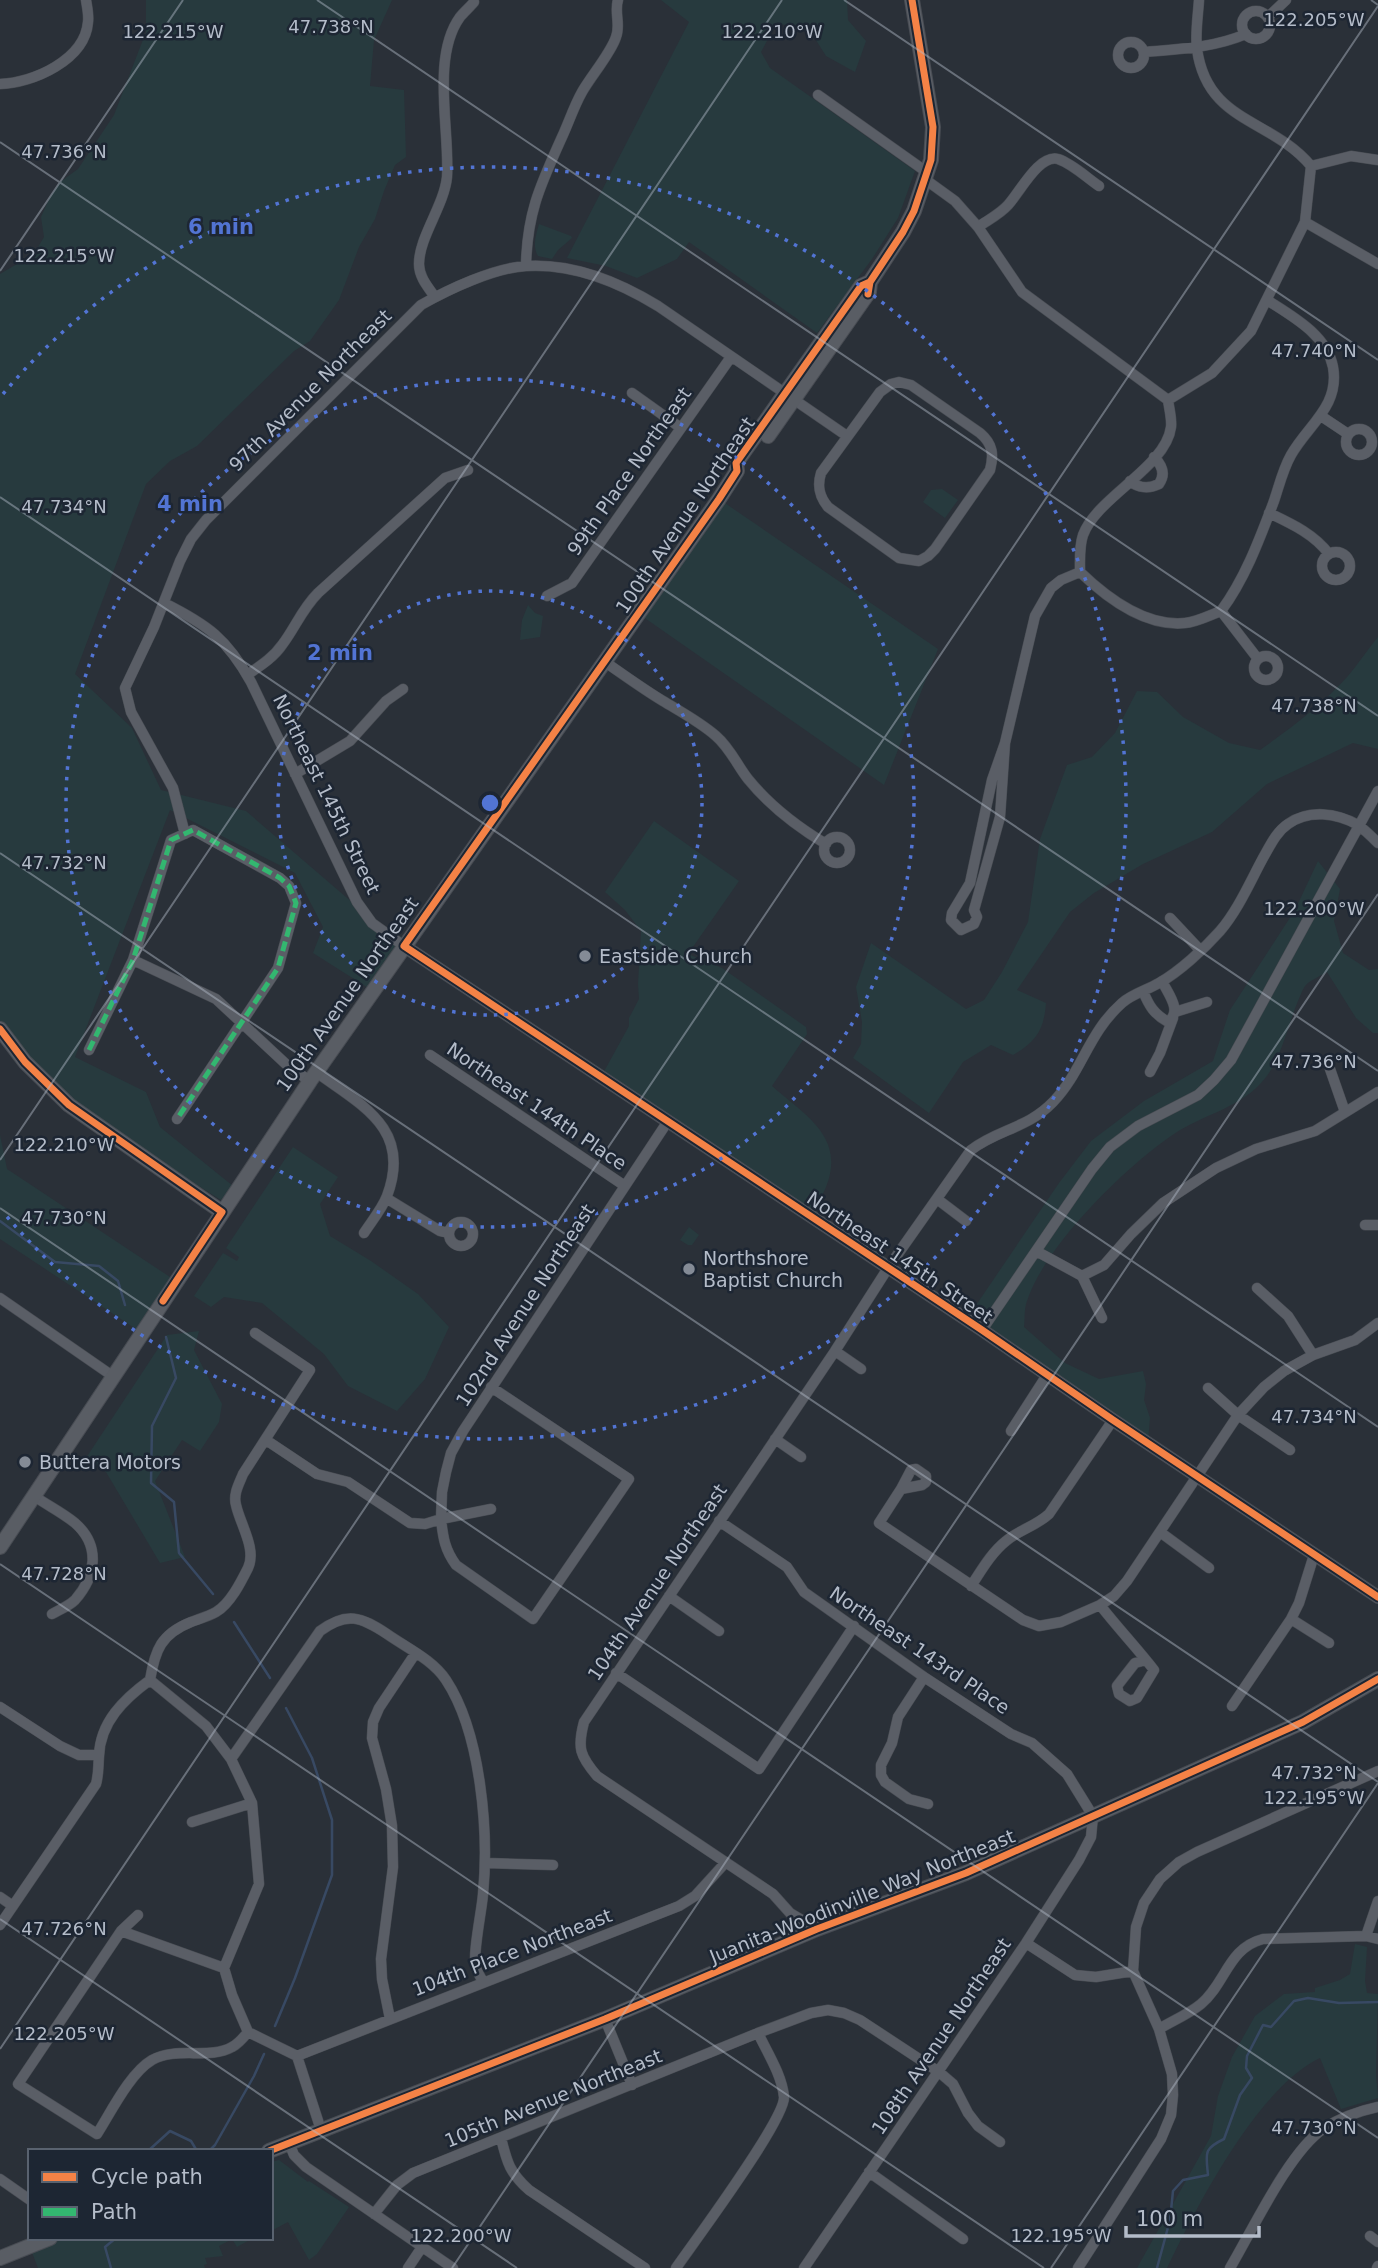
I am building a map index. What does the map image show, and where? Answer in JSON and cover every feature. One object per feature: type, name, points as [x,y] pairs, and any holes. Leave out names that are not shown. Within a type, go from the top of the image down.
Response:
[{"type":"main road","name":"100th Avenue Northeast","points":[[0,1547],[313,1077],[737,471],[736,463],[790,397],[869,292],[870,282],[903,232],[931,160],[933,127],[912,0]]},
{"type":"main road","points":[[0,1029],[25,1062],[69,1105],[222,1212]]},
{"type":"main road","name":"Juanita-Woodinville Way Northeast","points":[[273,2149],[606,2019],[817,1929],[965,1873],[1303,1721],[1378,1679]]},
{"type":"main road","points":[[0,2258],[45,2240]]},
{"type":"street","points":[[0,84],[37,78],[74,52],[84,37],[88,23],[86,0]]},
{"type":"street","points":[[618,0],[616,39],[577,101],[537,194],[528,231],[526,266],[581,272],[631,289],[847,436]]},
{"type":"street","points":[[1168,400],[1212,373],[1251,331],[1305,222],[1311,166],[1285,140],[1231,112],[1220,101],[1207,81],[1196,47],[1199,0]]},
{"type":"street","points":[[1268,17],[1286,0]]},
{"type":"street","points":[[435,297],[423,280],[419,261],[442,200],[447,177],[444,72],[448,48],[459,18],[474,2]]},
{"type":"street","points":[[1144,52],[1225,43],[1246,34],[1258,38],[1266,34],[1270,26],[1265,13],[1256,10],[1248,13],[1242,26],[1246,34]]},
{"type":"street","points":[[818,95],[927,176],[955,201],[978,227],[1022,292],[1168,400],[1171,427],[1164,443],[1154,457],[1094,517],[1084,533],[1080,551],[1080,572],[1111,599],[1163,623],[1187,623],[1221,611],[1238,588],[1291,455],[1333,396],[1333,364],[1323,345],[1309,329],[1267,300]]},
{"type":"street","points":[[1311,166],[1351,156],[1378,160]]},
{"type":"street","points":[[978,227],[1007,207],[1038,166],[1047,160],[1056,159],[1068,164],[1099,186]]},
{"type":"street","points":[[1305,222],[1378,264]]},
{"type":"street","name":"97th Avenue Northeast","points":[[185,834],[173,788],[131,712],[125,688],[191,540],[206,520],[421,305],[447,290],[479,278],[526,266]]},
{"type":"street","name":"99th Place Northeast","points":[[547,596],[572,583],[731,357]]},
{"type":"street","points":[[899,382],[911,385],[988,439],[993,456],[990,470],[935,549],[919,561],[899,558],[828,508],[819,493],[821,473],[847,436],[880,392],[899,382]]},
{"type":"street","points":[[632,393],[681,428]]},
{"type":"street","points":[[1321,416],[1348,434]]},
{"type":"street","points":[[1130,481],[1135,485],[1147,487],[1159,484],[1163,474],[1162,467],[1154,457]]},
{"type":"street","points":[[247,674],[271,658],[281,647],[307,604],[318,593],[445,478],[468,470]]},
{"type":"street","points":[[1269,513],[1319,541],[1329,554]]},
{"type":"street","points":[[1005,743],[1000,817],[974,910],[977,917],[974,924],[961,930],[951,920],[952,913],[970,883],[992,780],[1005,743],[1035,616],[1051,588],[1061,580],[1080,572]]},
{"type":"street","name":"Northeast 145th Street","points":[[164,603],[207,626],[232,650],[247,674],[356,902],[372,923],[1378,1597]]},
{"type":"street","points":[[1221,611],[1258,659]]},
{"type":"street","points":[[605,662],[717,737],[766,799],[787,818],[826,844]]},
{"type":"street","points":[[295,774],[350,741],[386,701],[403,689]]},
{"type":"street","points":[[982,1330],[1092,1169],[1110,1147],[1138,1126],[1198,1095],[1231,1060],[1378,791]]},
{"type":"street","name":"104th Avenue Northeast","points":[[726,1862],[597,1776],[580,1750],[584,1722],[835,1351],[888,1268],[971,1150],[986,1138],[1016,1129],[1051,1105],[1064,1090],[1098,1027],[1126,999],[1162,981],[1220,930],[1235,909],[1275,836],[1288,824],[1305,815],[1324,813],[1358,825]]},
{"type":"street","points":[[1358,825],[1378,843]]},
{"type":"street","points":[[89,1050],[133,960],[172,840],[193,830],[280,878],[294,893],[296,903],[278,968],[177,1119]]},
{"type":"street","points":[[1170,918],[1200,950]]},
{"type":"street","points":[[133,960],[216,999],[288,1066],[313,1077],[372,1112],[383,1124],[393,1152],[393,1172],[386,1198],[363,1233]]},
{"type":"street","points":[[1150,1072],[1175,1015],[1172,1000],[1162,981]]},
{"type":"street","points":[[1143,991],[1157,1016],[1168,1022],[1175,1015],[1207,1002]]},
{"type":"street","name":"Northeast 144th Place","points":[[430,1055],[625,1186]]},
{"type":"street","points":[[1330,1069],[1345,1111]]},
{"type":"street","points":[[1082,1276],[1104,1265],[1163,1203],[1216,1168],[1256,1149],[1315,1131],[1378,1092]]},
{"type":"street","name":"102nd Avenue Northeast","points":[[491,1387],[629,1479],[533,1619],[456,1565],[447,1553],[443,1542],[442,1492],[451,1453],[491,1387],[668,1121]]},
{"type":"street","points":[[386,1198],[440,1231],[449,1233]]},
{"type":"street","points":[[937,1199],[966,1221]]},
{"type":"street","points":[[1365,1225],[1378,1225]]},
{"type":"street","points":[[1036,1251],[1082,1276],[1102,1318]]},
{"type":"street","points":[[1257,1288],[1288,1316],[1313,1355]]},
{"type":"street","points":[[0,1298],[114,1377]]},
{"type":"street","points":[[901,1489],[879,1523],[1023,1620],[1039,1626],[1061,1622],[1100,1605],[1114,1596],[1127,1581],[1238,1415],[1264,1387],[1284,1371],[1313,1355],[1355,1340],[1378,1323]]},
{"type":"street","points":[[0,1925],[96,1784],[100,1771],[99,1755],[103,1733],[126,1697],[150,1680],[153,1657],[160,1643],[170,1632],[218,1611],[230,1598],[250,1565],[250,1551],[235,1503],[236,1489],[310,1370],[256,1333]]},
{"type":"street","points":[[835,1351],[861,1370]]},
{"type":"street","points":[[1011,1430],[1047,1375]]},
{"type":"street","points":[[1208,1388],[1238,1415],[1290,1450]]},
{"type":"street","points":[[971,1586],[1007,1539],[1038,1524],[1049,1514],[1113,1420]]},
{"type":"street","points":[[775,1439],[801,1457]]},
{"type":"street","points":[[266,1440],[317,1474],[348,1482],[410,1523],[425,1524],[491,1510]]},
{"type":"street","points":[[34,1496],[75,1524],[92,1549],[94,1561],[90,1574],[74,1601],[52,1615]]},
{"type":"street","name":"Northeast 143rd Place","points":[[719,1521],[787,1567],[804,1592],[924,1677],[1011,1734],[1032,1743],[1067,1774],[1093,1816]]},
{"type":"street","points":[[1160,1532],[1209,1568]]},
{"type":"street","points":[[1231,1706],[1291,1619],[1299,1603],[1314,1555]]},
{"type":"street","points":[[669,1596],[719,1631]]},
{"type":"street","points":[[1100,1605],[1146,1660]]},
{"type":"street","points":[[232,1759],[320,1630],[342,1618],[367,1621],[434,1667],[446,1680],[465,1717],[480,1785],[486,1863],[480,1927],[474,1955],[476,1968],[483,1982]]},
{"type":"street","points":[[1291,1619],[1329,1643]]},
{"type":"street","points":[[616,1673],[759,1769],[854,1626]]},
{"type":"street","points":[[390,2019],[381,1959],[393,1867],[392,1826],[386,1789],[372,1738],[373,1722],[379,1707],[415,1654]]},
{"type":"street","points":[[924,1677],[898,1717],[892,1743],[881,1765],[881,1774],[885,1782],[909,1799],[928,1804]]},
{"type":"street","points":[[150,1680],[206,1726],[232,1759],[251,1803],[259,1884],[224,1968],[248,2032],[298,2056],[321,2130]]},
{"type":"street","points":[[0,1707],[60,1746],[79,1755],[99,1755]]},
{"type":"street","points":[[1078,2268],[1161,2139],[1171,2115],[1172,2074],[1159,2029],[1133,1971],[1136,1927],[1144,1903],[1160,1879],[1179,1862],[1196,1852],[1378,1771]]},
{"type":"street","points":[[192,1822],[251,1803]]},
{"type":"street","name":"108th Avenue Northeast","points":[[804,2268],[1026,1943],[1079,1860],[1091,1837],[1093,1816]]},
{"type":"street","points":[[726,1862],[773,1894],[790,1913],[817,1929]]},
{"type":"street","name":"104th Place Northeast","points":[[298,2056],[679,1906],[695,1896],[726,1862]]},
{"type":"street","points":[[486,1863],[553,1865]]},
{"type":"street","points":[[0,1897],[13,1906]]},
{"type":"street","points":[[1366,1936],[1378,1901]]},
{"type":"street","points":[[138,1915],[121,1931],[18,2084],[97,2134],[138,2070],[151,2060],[167,2053],[216,2051],[233,2047],[248,2032]]},
{"type":"street","points":[[121,1931],[224,1968]]},
{"type":"street","points":[[1159,2029],[1201,2004],[1216,1987],[1238,1952],[1251,1942],[1263,1939],[1366,1936],[1378,1939]]},
{"type":"street","points":[[1026,1943],[1075,1975],[1096,1977],[1133,1971]]},
{"type":"street","name":"105th Avenue Northeast","points":[[374,2214],[397,2185],[413,2174],[758,2032],[811,2013],[828,2010],[860,2020],[939,2072],[953,2084],[978,2126],[1000,2142]]},
{"type":"street","points":[[606,2019],[632,2085]]},
{"type":"street","points":[[676,2268],[780,2113],[784,2099],[780,2082],[758,2032]]},
{"type":"street","points":[[1230,2268],[1282,2178],[1302,2150],[1321,2130],[1344,2118],[1378,2106]]},
{"type":"street","points":[[501,2138],[508,2166],[529,2190],[645,2268]]},
{"type":"street","points":[[289,2143],[294,2155],[306,2167],[453,2268]]},
{"type":"street","points":[[869,2172],[963,2239]]},
{"type":"street","points":[[0,2179],[28,2199]]},
{"type":"street","points":[[408,2268],[422,2247]]},
{"type":"green space","points":[[146,0],[392,0],[374,40],[370,86],[404,90],[406,157],[395,165],[375,219],[359,247],[339,300],[310,341],[294,351],[197,446],[170,461],[146,484],[75,674],[132,728],[161,790],[246,811],[403,946],[373,991],[313,953],[323,927],[295,873],[170,810],[75,1057],[146,1092],[160,1127],[233,1186],[221,1200],[69,1105],[0,1029],[0,274],[34,254],[44,237],[41,217],[49,199],[60,182],[78,169],[114,115],[146,32]]},
{"type":"green space","points":[[661,0],[847,0],[848,20],[866,41],[855,72],[826,56],[814,37],[797,26],[776,24],[761,52],[770,68],[915,171],[898,218],[872,259],[817,333],[689,242],[677,259],[637,278],[606,266],[567,258],[689,22]]},
{"type":"green space","points":[[539,224],[572,238],[552,259],[538,256],[536,252],[535,240]]},
{"type":"green space","points":[[942,489],[958,500],[945,518],[923,502],[931,490]]},
{"type":"green space","points":[[719,499],[938,649],[884,785],[639,614]]},
{"type":"green space","points":[[528,605],[535,613],[543,616],[540,637],[520,640],[522,620]]},
{"type":"green space","points":[[1378,637],[1378,749],[1353,743],[1267,784],[1212,832],[1143,864],[1094,893],[1070,912],[1017,990],[1046,1003],[1041,1028],[1028,1045],[1013,1055],[991,1045],[963,1062],[929,1113],[853,1058],[861,1044],[862,1022],[856,987],[871,943],[966,1009],[984,1000],[1028,922],[1040,839],[1067,765],[1092,757],[1115,733],[1137,691],[1157,692],[1183,717],[1229,743],[1260,750],[1328,697]]},
{"type":"green space","points":[[654,821],[739,881],[688,954],[722,968],[806,1027],[807,1034],[772,1086],[819,1129],[831,1154],[831,1169],[826,1187],[810,1216],[601,1077],[629,1026],[629,1018],[639,999],[641,931],[625,910],[605,892]]},
{"type":"green space","points":[[1318,861],[1340,889],[1334,921],[1343,953],[1369,970],[1378,969],[1378,1033],[1373,1033],[1356,1018],[1327,972],[1310,982],[1302,991],[1274,1065],[1261,1083],[1230,1106],[1174,1134],[1111,1186],[1051,1256],[1036,1280],[1026,1304],[1024,1327],[1065,1363],[1099,1379],[1143,1371],[1146,1384],[1144,1400],[1150,1418],[1148,1443],[966,1320],[1059,1183],[1091,1141],[1144,1101],[1213,1061],[1230,1010],[1295,910]]},
{"type":"green space","points":[[0,1135],[7,1169],[176,1281],[142,1333],[0,1239]]},
{"type":"green space","points":[[293,1147],[338,1177],[320,1204],[330,1236],[418,1294],[449,1327],[425,1379],[397,1411],[348,1386],[324,1354],[262,1303],[224,1297],[211,1307],[194,1296],[223,1253],[237,1261],[239,1257],[226,1248]]},
{"type":"green space","points":[[689,1227],[699,1235],[692,1245],[680,1240]]},
{"type":"green space","points":[[199,1331],[194,1350],[222,1404],[219,1422],[200,1451],[182,1440],[155,1481],[185,1557],[160,1563],[106,1472],[86,1458],[167,1335]]},
{"type":"green space","points":[[1355,1944],[1367,1947],[1367,1993],[1378,1994],[1378,2098],[1341,2109],[1320,2058],[1297,2073],[1252,2121],[1231,2151],[1167,2268],[1137,2268],[1211,2136],[1218,2096],[1232,2057],[1255,2016],[1284,1994],[1315,1992],[1315,1988],[1350,1974]]},
{"type":"green space","points":[[279,2160],[349,2207],[317,2254],[309,2260],[288,2222],[273,2230],[273,2162]]},
{"type":"green space","points":[[46,2240],[230,2240],[219,2246],[223,2256],[205,2258],[205,2268],[38,2268],[30,2247]]},
{"type":"green space","points":[[233,2240],[249,2240],[237,2247]]},
{"type":"waterway","points":[[0,1221],[55,1262],[99,1266],[118,1281],[125,1305]]},
{"type":"waterway","points":[[166,1337],[176,1378],[152,1426],[151,1483],[174,1502],[179,1553],[213,1594]]},
{"type":"waterway","points":[[234,1622],[270,1678]]},
{"type":"waterway","points":[[275,2026],[332,1875],[332,1820],[312,1758],[286,1708]]},
{"type":"waterway","points":[[1157,2268],[1170,2220],[1173,2191],[1183,2180],[1208,2175],[1207,2152],[1224,2139],[1240,2095],[1252,2078],[1246,2068],[1247,2056],[1263,2025],[1271,2027],[1294,2001],[1308,1998],[1339,2003],[1378,2002]]},
{"type":"waterway","points":[[211,2149],[264,2054]]},
{"type":"waterway","points":[[150,2149],[170,2131],[191,2141],[196,2149]]},
{"type":"waterway","points":[[111,2268],[105,2247],[114,2240]]},
{"type":"marked path","points":[[89,1050],[133,960],[171,840],[193,830],[280,878],[289,886],[296,903],[278,968],[177,1119]]},
{"type":"cycle path","points":[[868,294],[870,282],[914,211],[931,160],[933,127],[912,0]]},
{"type":"cycle path","points":[[870,282],[861,286],[736,463],[737,471],[719,499],[404,946],[1378,1597]]},
{"type":"cycle path","points":[[0,1029],[25,1062],[69,1105],[222,1212],[163,1301]]},
{"type":"cycle path","points":[[273,2149],[605,2019],[817,1929],[966,1873],[1303,1722],[1378,1679]]},
{"type":"place","name":"Eastside Church","points":[[585,956]]},
{"type":"place","name":"Northshore Baptist Church","points":[[689,1269]]},
{"type":"place","name":"Buttera Motors","points":[[25,1462]]}]
